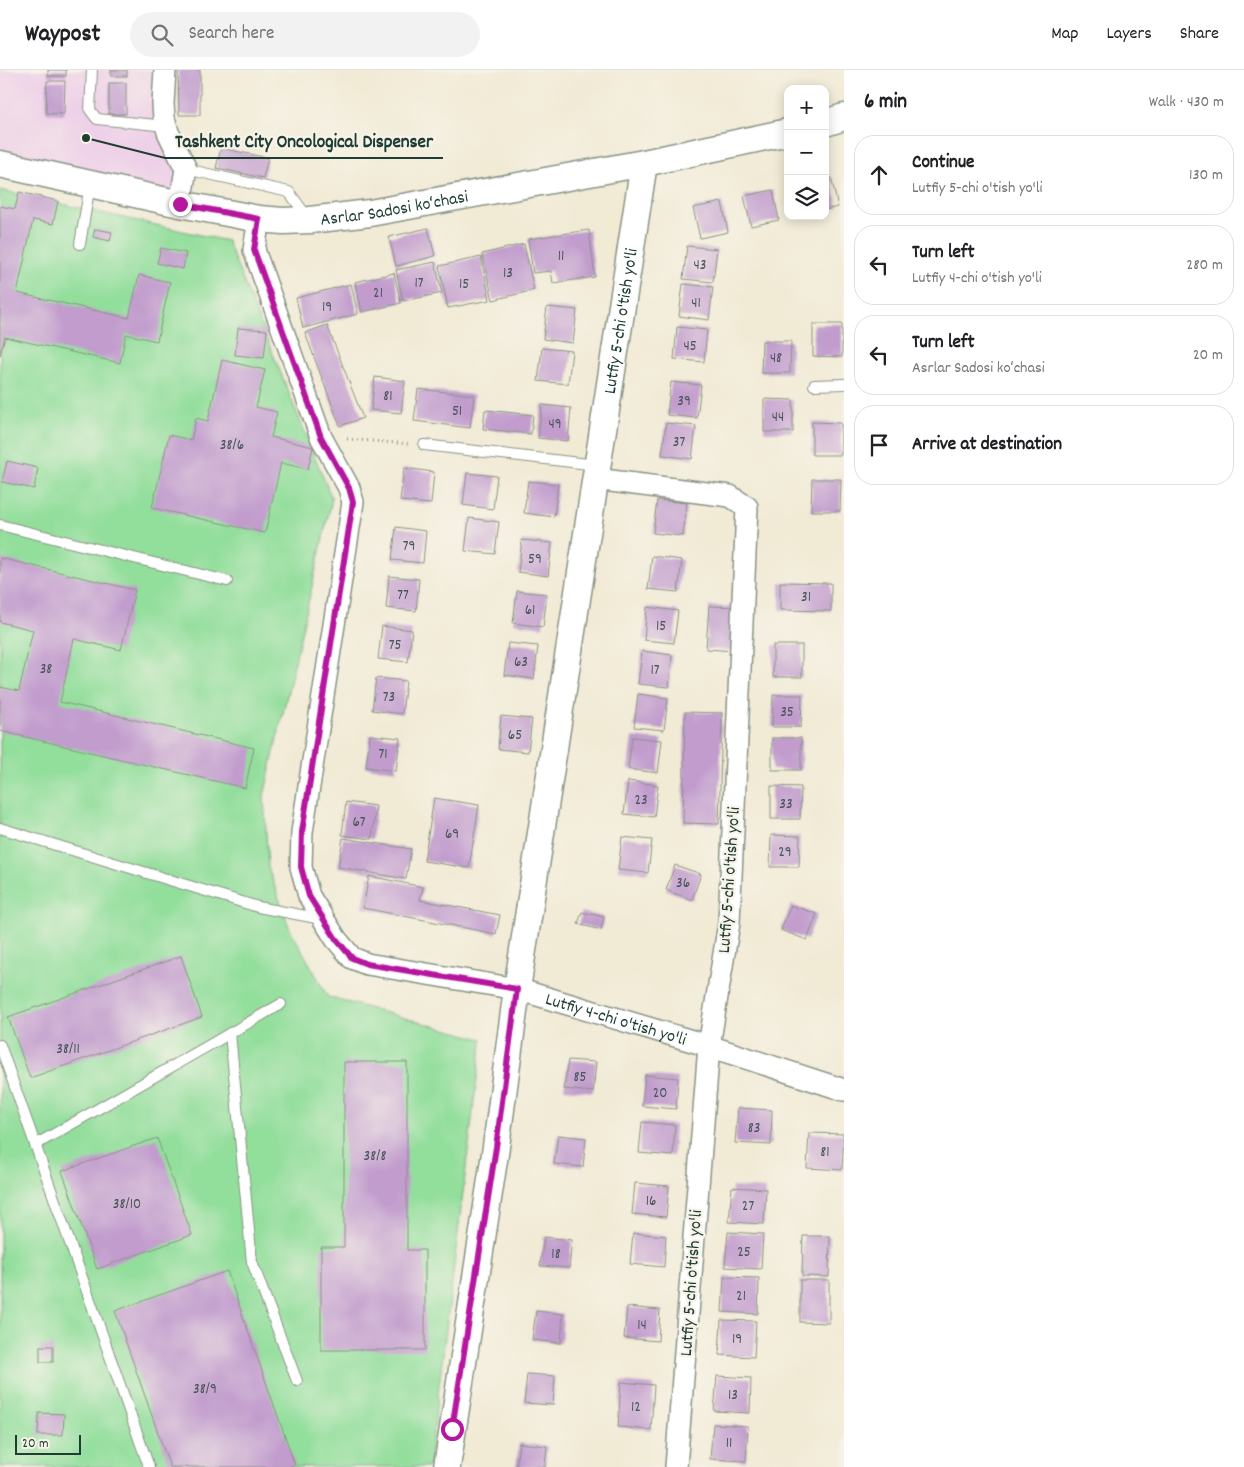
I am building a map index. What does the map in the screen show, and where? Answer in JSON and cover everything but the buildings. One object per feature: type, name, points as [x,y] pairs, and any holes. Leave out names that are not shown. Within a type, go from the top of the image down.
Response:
[{"type":"street","points":[[164,70],[163,104],[166,126],[186,169],[180,204]]},
{"type":"street","points":[[829,122],[844,117]]},
{"type":"street","name":"Asrlar Sadosi ko‘chasi","points":[[0,164],[180,204],[259,219],[310,220],[370,213],[644,163],[784,133]]},
{"type":"street","name":"Lutfiy 5-chi o'tish yo'li","points":[[447,1467],[496,1147],[517,989],[644,163]]},
{"type":"street","name":"Lutfiy 4-chi o'tish yo'li","points":[[259,219],[254,250],[321,437],[349,488],[353,502],[302,832],[301,867],[309,896],[336,939],[352,958],[367,964],[517,989],[709,1046],[844,1090]]},
{"type":"street","name":"Lutfiy 5-chi o'tish yo'li","points":[[596,472],[730,496],[747,507],[729,923],[709,1046],[676,1467]]},
{"type":"lane","points":[[92,70],[90,110],[97,119],[166,126]]},
{"type":"lane","points":[[186,169],[289,192],[310,220]]},
{"type":"lane","points":[[80,244],[90,184]]},
{"type":"lane","points":[[814,385],[844,384]]},
{"type":"lane","points":[[424,445],[596,472]]},
{"type":"lane","points":[[0,525],[227,581]]},
{"type":"lane","points":[[0,828],[258,907],[323,919]]},
{"type":"lane","points":[[35,1145],[280,1004]]},
{"type":"lane","points":[[230,1033],[252,1262],[297,1380]]},
{"type":"lane","points":[[0,1045],[149,1467]]},
{"type":"path","points":[[321,437],[424,445]]},
{"type":"shaded area","points":[[0,70],[165,70],[163,104],[186,169],[180,204],[0,164]]},
{"type":"green space","points":[[0,190],[227,241],[332,499],[264,796],[268,867],[289,927],[328,997],[482,1039],[429,1467],[0,1467]]},
{"type":"place","name":"Tashkent City Oncological Dispenser","points":[[86,138]]},
{"type":"route","points":[[180,204],[259,219],[254,250],[321,437],[349,488],[353,502],[302,832],[301,867],[309,896],[336,939],[352,958],[367,964],[517,989],[496,1147],[452,1429]]}]
